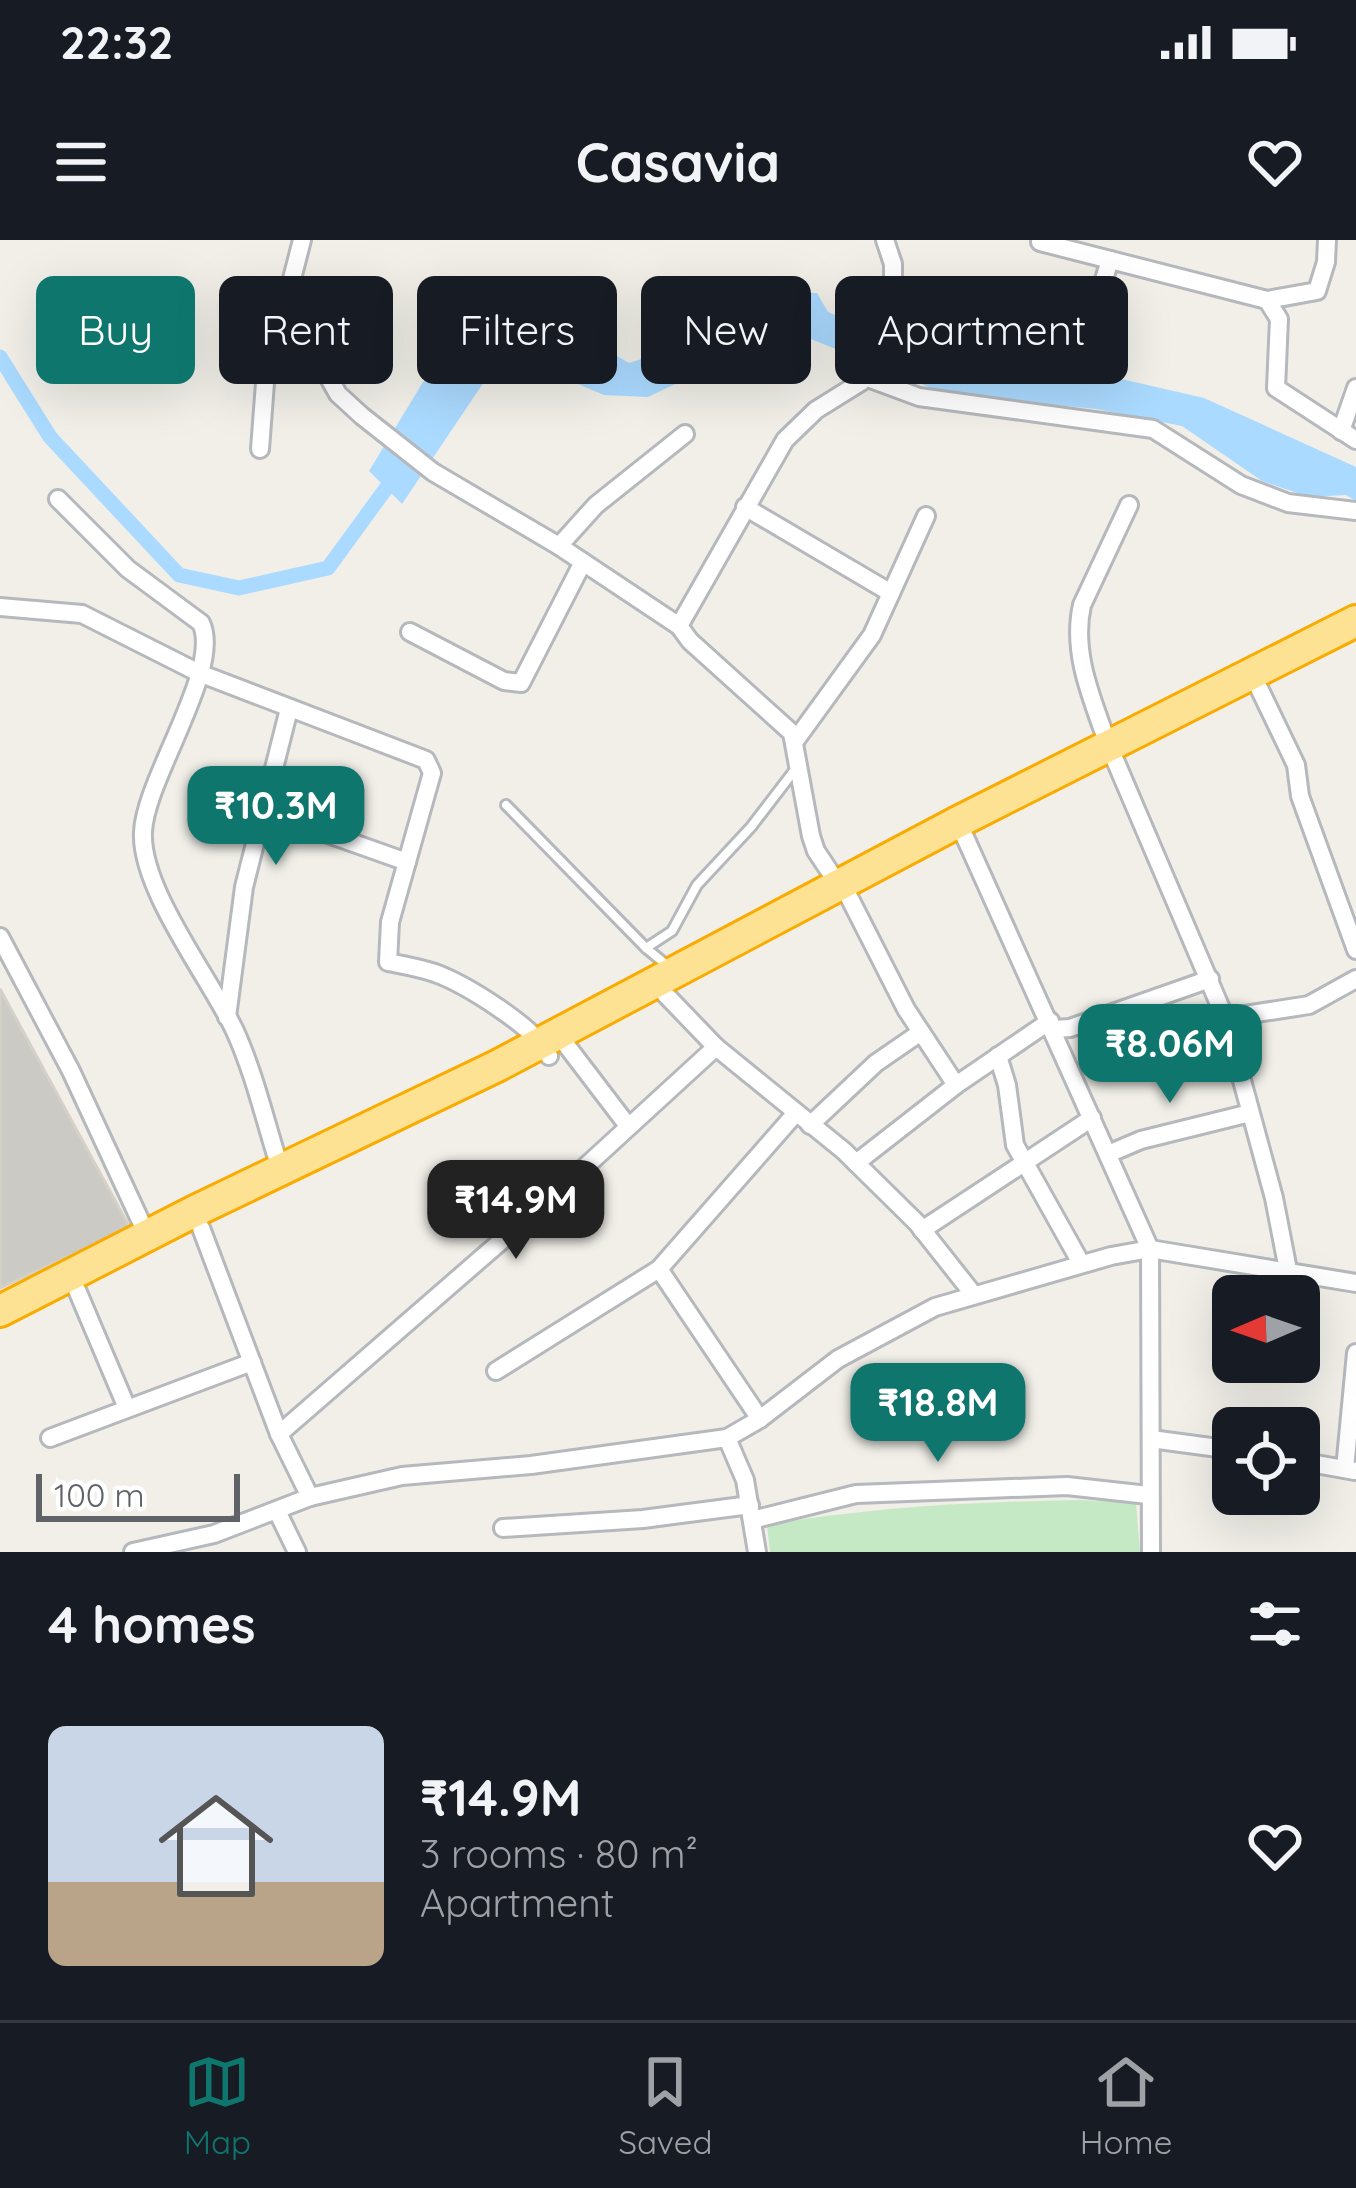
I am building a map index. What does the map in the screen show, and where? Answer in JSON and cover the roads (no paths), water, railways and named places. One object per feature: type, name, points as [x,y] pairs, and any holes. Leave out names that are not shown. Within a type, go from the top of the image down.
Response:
[{"type":"highway","points":[[843,889],[964,835],[1356,621]]},
{"type":"highway","points":[[0,1328],[553,1048],[843,889],[1112,753],[1259,688],[1356,638]]},
{"type":"highway","points":[[0,1311],[281,1171],[553,1048]]},
{"type":"street","points":[[293,276],[302,240]]},
{"type":"street","points":[[885,240],[892,276]]},
{"type":"street","points":[[1040,242],[1091,247],[1110,260],[1267,300],[1317,291],[1327,240]]},
{"type":"street","points":[[1105,276],[1110,260]]},
{"type":"street","points":[[1267,300],[1279,320],[1276,388],[1349,435],[1356,388]]},
{"type":"street","points":[[260,449],[263,384]]},
{"type":"street","points":[[332,384],[362,416],[433,472],[559,546],[679,626],[791,733],[816,851],[843,889],[921,1032],[956,1085]]},
{"type":"street","points":[[679,626],[785,440],[852,384]]},
{"type":"street","points":[[891,384],[919,397],[1153,429],[1228,478],[1280,501],[1356,512]]},
{"type":"street","points":[[559,546],[596,506],[685,434]]},
{"type":"street","points":[[58,500],[128,568],[201,623],[206,645],[199,673],[142,836],[162,898],[245,1059],[281,1171]]},
{"type":"street","points":[[1129,505],[1082,605],[1082,662],[1112,753],[1225,1018],[1288,1270]]},
{"type":"street","points":[[745,507],[891,592]]},
{"type":"street","points":[[795,741],[854,664],[926,516]]},
{"type":"street","points":[[410,632],[504,681],[521,683],[583,562]]},
{"type":"street","points":[[0,607],[82,614],[199,673],[426,760],[432,773],[390,922],[388,962],[437,974],[506,1014],[553,1048],[628,1126]]},
{"type":"street","points":[[1259,688],[1296,765],[1300,796],[1356,950]]},
{"type":"street","points":[[227,1018],[244,887],[289,710]]},
{"type":"street","points":[[263,811],[407,862]]},
{"type":"street","points":[[964,835],[1150,1250],[1150,1552]]},
{"type":"street","points":[[0,937],[71,1071],[147,1235]]},
{"type":"street","points":[[856,1163],[956,1085],[1052,1025],[1070,1028],[1210,979]]},
{"type":"street","points":[[1225,1018],[1310,1005],[1356,980]]},
{"type":"street","points":[[670,983],[716,1047],[856,1163],[922,1230],[974,1295]]},
{"type":"street","points":[[496,1371],[659,1270],[802,1119],[921,1032]]},
{"type":"street","points":[[279,1434],[716,1047]]},
{"type":"street","points":[[998,1056],[1007,1085],[1010,1126],[1022,1162],[1081,1263]]},
{"type":"street","points":[[1108,1154],[1141,1140],[1250,1113]]},
{"type":"street","points":[[922,1230],[1092,1118]]},
{"type":"street","points":[[200,1228],[279,1434],[310,1497]]},
{"type":"street","points":[[133,1552],[214,1534],[310,1497],[402,1476],[531,1465],[727,1438],[876,1336],[935,1307],[1081,1263],[1150,1250],[1356,1283]]},
{"type":"street","points":[[659,1270],[760,1419]]},
{"type":"street","points":[[77,1290],[128,1408]]},
{"type":"street","points":[[1320,1465],[1350,1470],[1356,1354]]},
{"type":"street","points":[[50,1438],[252,1363]]},
{"type":"street","points":[[727,1438],[745,1480],[757,1552]]},
{"type":"street","points":[[1151,1439],[1212,1447]]},
{"type":"street","points":[[503,1528],[751,1512],[856,1494],[1067,1486],[1148,1495]]},
{"type":"street","points":[[277,1511],[297,1552]]},
{"type":"lane","points":[[646,948],[672,931],[697,885],[752,827],[799,765]]},
{"type":"lane","points":[[506,805],[646,948],[670,983]]},
{"type":"water","points":[[811,293],[817,293],[835,315],[835,349],[811,339]]},
{"type":"water","points":[[617,356],[629,363],[641,359],[641,384],[675,384],[648,397],[604,395],[578,384],[617,384]]},
{"type":"water","points":[[1128,381],[1204,398],[1356,467],[1356,501],[1346,495],[1309,497],[1262,481],[1182,426],[1096,409],[946,394],[921,384]]},
{"type":"water","points":[[422,384],[483,384],[402,504],[369,471]]},
{"type":"waterway","points":[[0,357],[50,437],[179,575],[239,588],[328,568],[398,472]]}]
